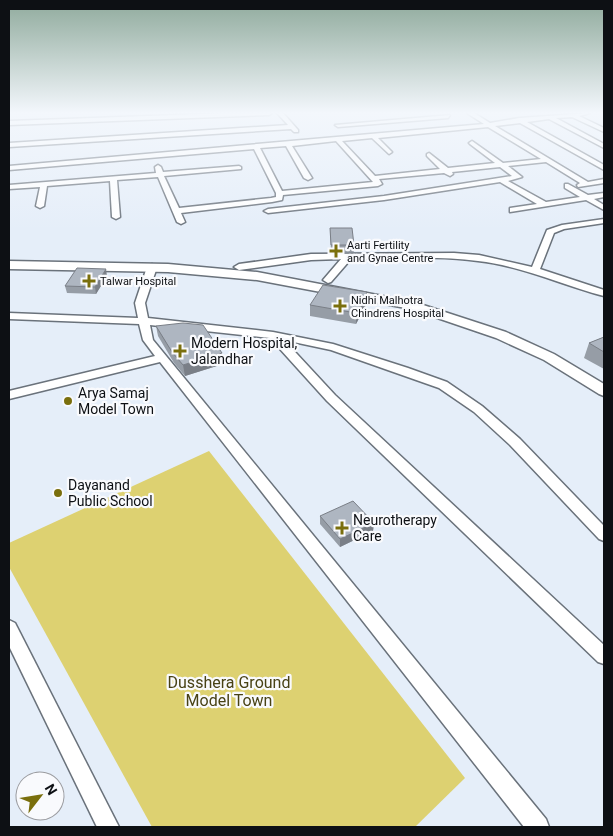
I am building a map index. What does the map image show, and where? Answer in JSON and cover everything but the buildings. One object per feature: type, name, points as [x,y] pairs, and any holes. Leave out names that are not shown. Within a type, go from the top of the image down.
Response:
[{"type":"street","points":[[9,168],[201,152]]},
{"type":"street","points":[[177,211],[280,198],[280,193],[259,152]]},
{"type":"street","points":[[293,152],[308,178]]},
{"type":"street","points":[[349,152],[378,184],[393,196]]},
{"type":"street","points":[[268,211],[393,196],[518,176],[484,152]]},
{"type":"street","points":[[534,152],[588,184]]},
{"type":"street","points":[[576,152],[604,168]]},
{"type":"street","points":[[429,155],[463,186]]},
{"type":"street","points":[[157,156],[160,174],[181,222]]},
{"type":"street","points":[[372,178],[547,160]]},
{"type":"street","points":[[9,187],[239,168]]},
{"type":"street","points":[[113,177],[116,217]]},
{"type":"street","points":[[502,180],[545,205]]},
{"type":"street","points":[[604,181],[568,186],[604,208]]},
{"type":"street","points":[[40,206],[44,183]]},
{"type":"street","points":[[280,193],[378,184]]},
{"type":"street","points":[[513,210],[604,195]]},
{"type":"street","points":[[535,270],[550,232],[562,228],[604,221]]},
{"type":"street","points":[[328,280],[349,256]]},
{"type":"street","points":[[239,267],[311,257],[479,258],[535,270],[604,293]]},
{"type":"street","points":[[9,258],[127,260],[239,267],[328,280],[388,292],[468,314],[546,345],[604,381]]},
{"type":"street","points":[[9,265],[152,267],[256,276],[414,306],[501,335],[549,357],[604,391]]},
{"type":"street","points":[[152,267],[140,303],[148,340],[538,827]]},
{"type":"street","points":[[9,316],[144,321],[273,336],[332,347],[404,370],[443,385],[478,409],[515,442],[604,535]]},
{"type":"street","points":[[273,336],[331,398],[604,656]]},
{"type":"street","points":[[9,395],[163,358]]},
{"type":"street","points":[[9,628],[108,827]]},
{"type":"green space","name":"Dusshera Ground Model Town","points":[[209,451],[465,778],[415,827],[152,827],[9,567],[9,543]]},
{"type":"place","name":"Aarti Fertility and Gynae Centre","points":[[336,251]]},
{"type":"place","name":"Talwar Hospital","points":[[89,281]]},
{"type":"place","name":"Nidhi Malhotra Chindrens Hospital","points":[[340,306]]},
{"type":"place","name":"Modern Hospital, Jalandhar","points":[[180,351]]},
{"type":"place","name":"Arya Samaj Model Town","points":[[68,401]]},
{"type":"place","name":"Dayanand Public School","points":[[58,493]]},
{"type":"place","name":"Neurotherapy Care","points":[[342,528]]}]
